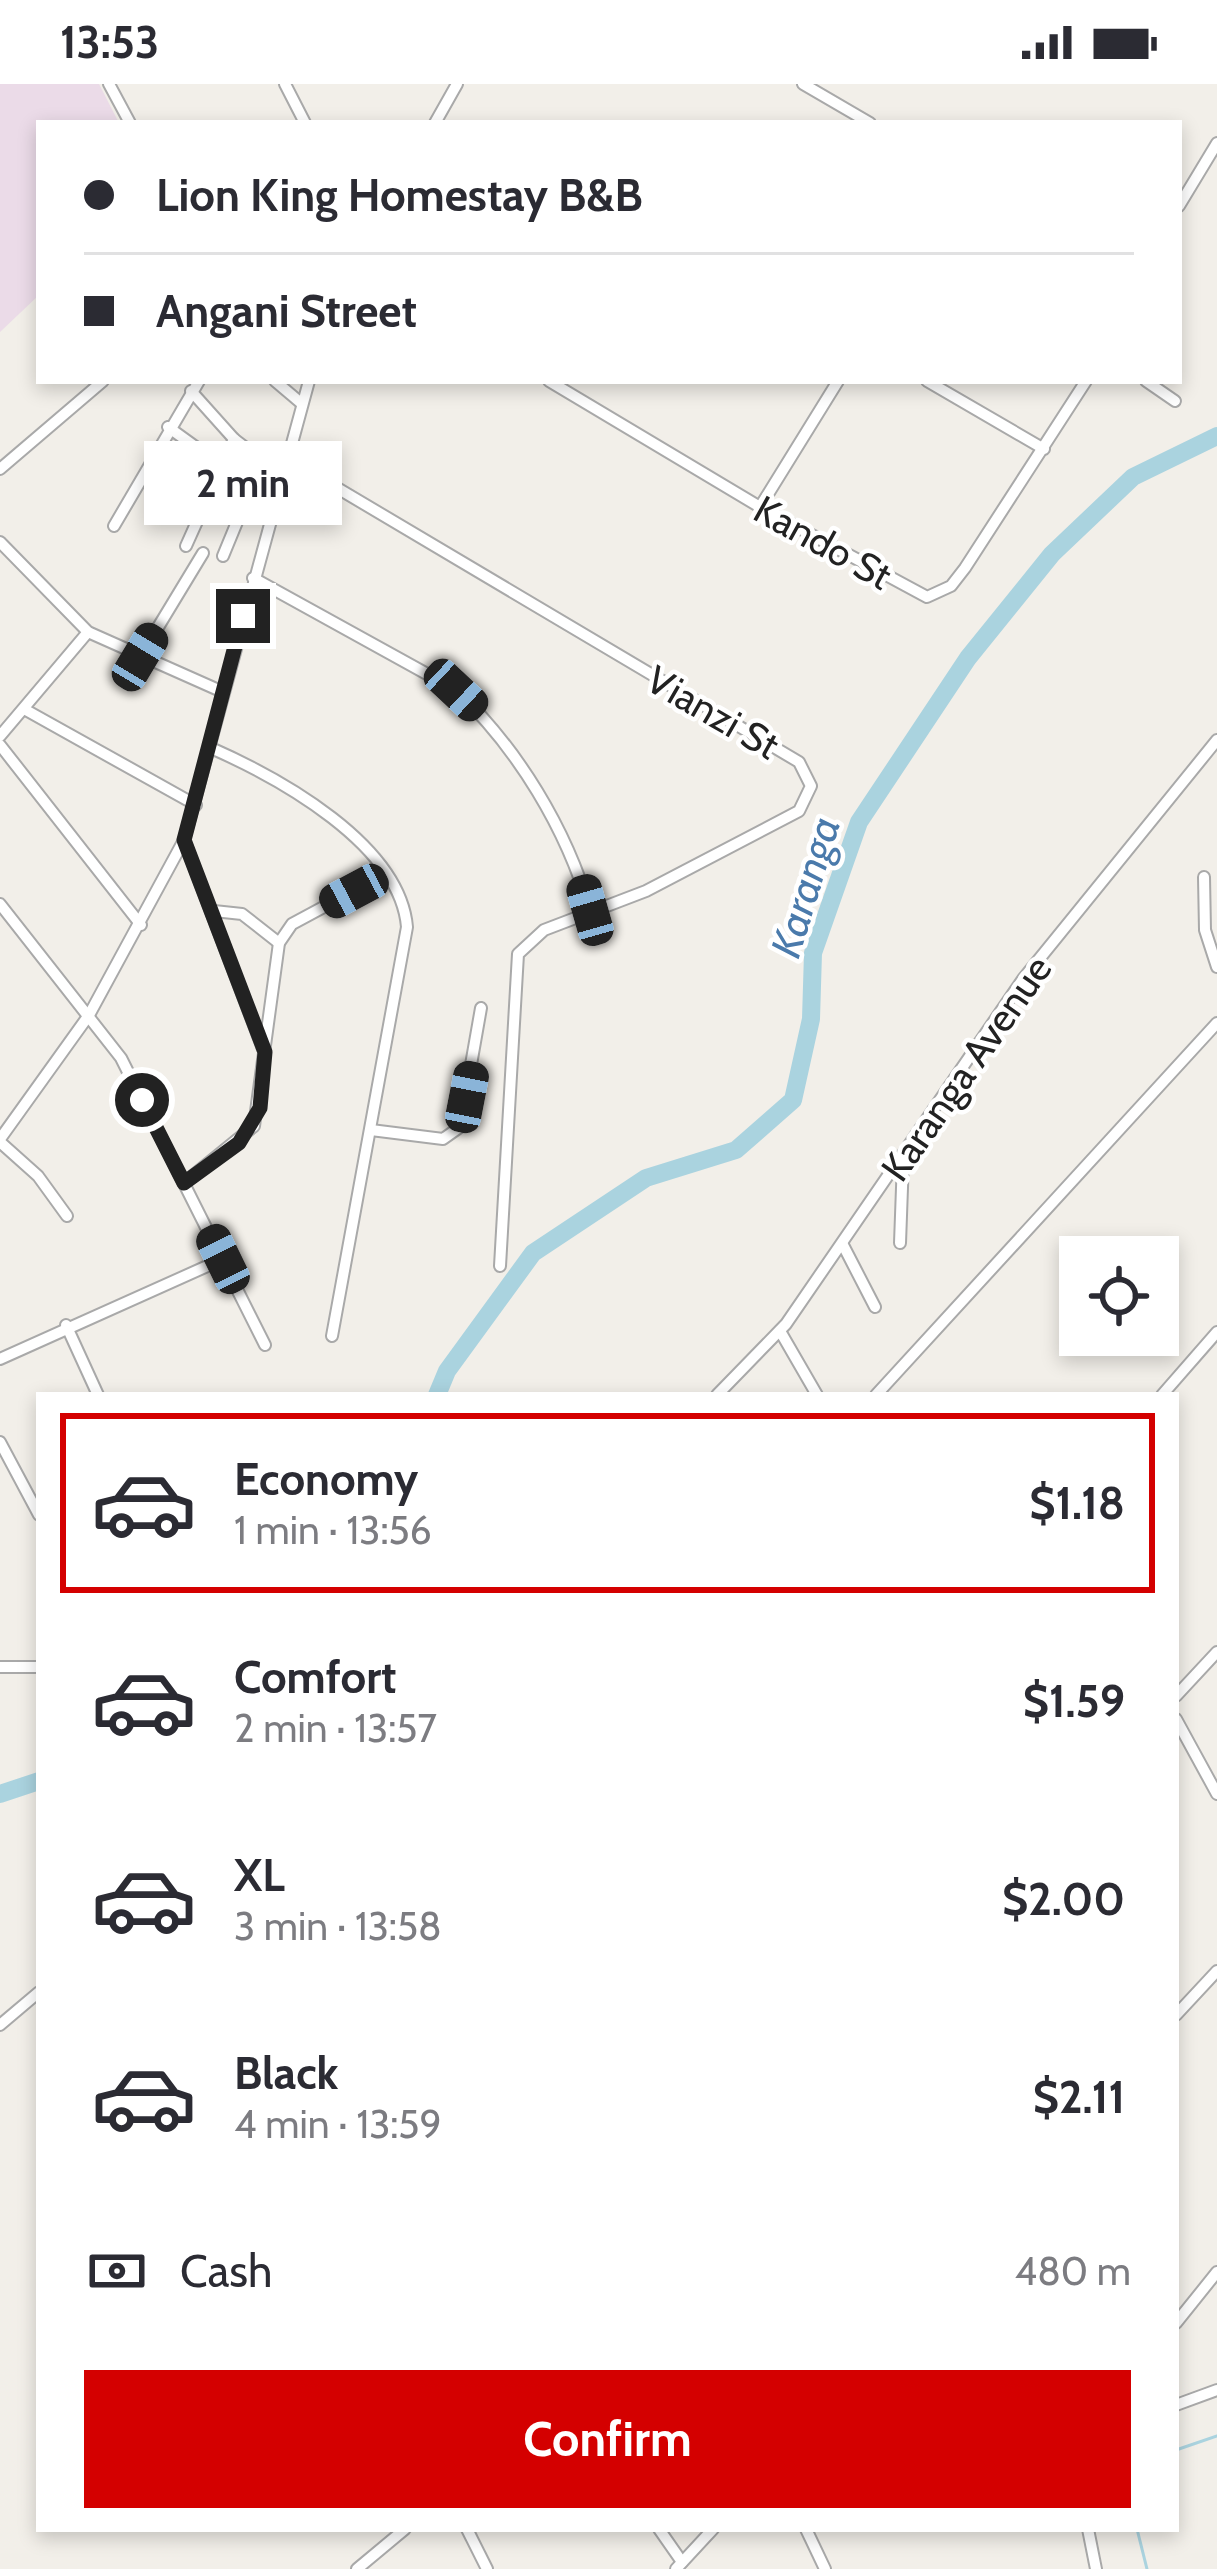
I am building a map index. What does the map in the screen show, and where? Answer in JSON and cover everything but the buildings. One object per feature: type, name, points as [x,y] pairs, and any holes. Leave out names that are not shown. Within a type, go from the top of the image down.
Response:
[{"type":"street","points":[[110,84],[128,120]]},
{"type":"street","points":[[285,84],[303,120]]},
{"type":"street","points":[[438,120],[457,84]]},
{"type":"street","points":[[803,84],[865,120]]},
{"type":"street","points":[[1182,201],[1217,142]]},
{"type":"street","points":[[0,469],[99,384]]},
{"type":"street","points":[[278,384],[301,403]]},
{"type":"street","points":[[67,1216],[38,1176],[0,1141],[89,1015],[184,840],[308,384]]},
{"type":"street","name":"Kando St","points":[[553,384],[760,507],[927,597],[951,586],[1084,384]]},
{"type":"street","points":[[760,507],[836,384]]},
{"type":"street","points":[[932,384],[1044,449]]},
{"type":"street","points":[[1150,384],[1175,401]]},
{"type":"street","points":[[114,526],[195,386],[234,439],[280,474]]},
{"type":"street","points":[[168,427],[273,503]]},
{"type":"street","points":[[187,546],[219,464],[234,439]]},
{"type":"street","points":[[151,455],[239,518]]},
{"type":"street","name":"Vianzi St","points":[[285,457],[799,762],[808,775],[808,798],[799,811],[646,891],[544,930],[518,954],[500,1266]]},
{"type":"street","points":[[224,556],[251,488]]},
{"type":"street","points":[[0,542],[88,632],[223,692]]},
{"type":"street","points":[[140,657],[203,553]]},
{"type":"street","points":[[253,578],[456,690],[481,714],[544,804],[570,854],[590,910]]},
{"type":"street","points":[[88,632],[0,741],[141,925]]},
{"type":"street","points":[[24,709],[196,806]]},
{"type":"street","name":"Karanga Avenue","points":[[720,1392],[780,1331],[903,1160],[1023,980],[1217,740]]},
{"type":"street","points":[[211,748],[334,818],[385,874],[406,910],[407,927],[332,1336]]},
{"type":"street","points":[[184,840],[265,1052]]},
{"type":"street","points":[[184,1183],[254,1126],[279,943],[292,924],[385,874]]},
{"type":"street","points":[[1204,877],[1205,930],[1217,968]]},
{"type":"street","points":[[0,904],[121,1058],[265,1346]]},
{"type":"street","points":[[214,911],[242,914],[279,943]]},
{"type":"street","points":[[371,1130],[443,1139],[460,1126],[481,1007]]},
{"type":"street","points":[[879,1392],[1217,1023]]},
{"type":"street","points":[[900,1243],[903,1160]]},
{"type":"street","points":[[843,1245],[875,1307]]},
{"type":"street","points":[[0,1359],[66,1325],[223,1259]]},
{"type":"street","points":[[66,1325],[97,1392]]},
{"type":"street","points":[[780,1331],[815,1392]]},
{"type":"street","points":[[1165,1392],[1217,1332]]},
{"type":"street","points":[[0,1442],[36,1509]]},
{"type":"street","points":[[1179,1693],[1217,1652]]},
{"type":"street","points":[[0,1667],[36,1666]]},
{"type":"street","points":[[1179,1724],[1217,1794]]},
{"type":"street","points":[[1179,2012],[1217,1971]]},
{"type":"street","points":[[0,2025],[36,1995]]},
{"type":"street","points":[[1179,2319],[1217,2272]]},
{"type":"street","points":[[1179,2404],[1217,2390]]},
{"type":"street","points":[[357,2569],[401,2532]]},
{"type":"street","points":[[468,2532],[487,2569]]},
{"type":"street","points":[[660,2532],[679,2566],[710,2532]]},
{"type":"street","points":[[807,2532],[825,2569]]},
{"type":"street","points":[[1089,2532],[1096,2569]]},
{"type":"shaded area","points":[[0,84],[99,84],[117,120],[36,120],[36,298],[0,332]]},
{"type":"waterway","name":"Karanga","points":[[438,1392],[447,1371],[533,1253],[646,1178],[736,1150],[793,1100],[811,1019],[813,953],[859,822],[968,658],[1052,554],[1133,477],[1217,436]]},
{"type":"waterway","name":"Karanga","points":[[0,1794],[36,1782]]},
{"type":"waterway","points":[[1179,2449],[1217,2436]]},
{"type":"waterway","points":[[1138,2532],[1147,2569]]},
{"type":"route","points":[[142,1100],[184,1183],[239,1143],[254,1126],[260,1108],[265,1052],[184,840],[243,616]]}]
